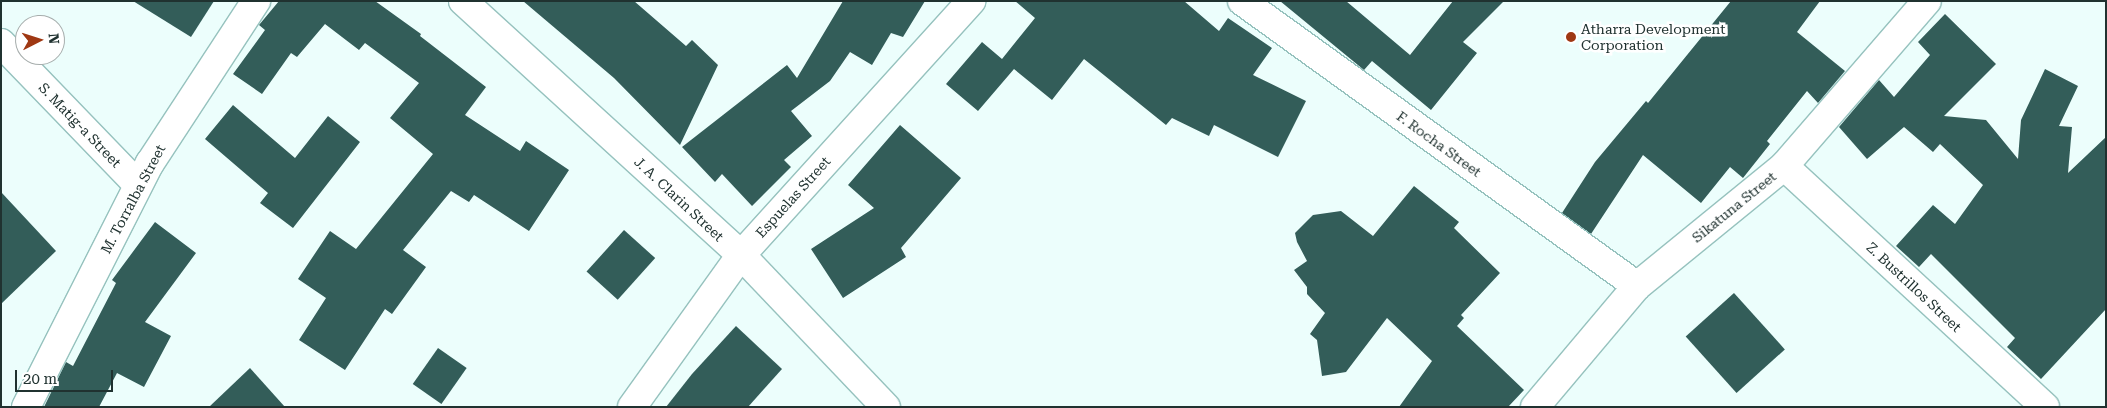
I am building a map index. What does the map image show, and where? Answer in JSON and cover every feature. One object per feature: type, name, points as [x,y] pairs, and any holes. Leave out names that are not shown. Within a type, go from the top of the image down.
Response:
[{"type":"street","name":"M. Torralba Street","points":[[26,407],[150,163],[256,1]]},
{"type":"street","name":"J. A. Clarin Street","points":[[463,1],[741,256],[886,407]]},
{"type":"street","name":"Espuelas Street","points":[[632,407],[741,256],[971,1]]},
{"type":"street","name":"F. Rocha Street","points":[[1242,1],[1637,286]]},
{"type":"street","name":"Sikatuna Street","points":[[1536,407],[1637,286],[1784,166],[1927,1]]},
{"type":"street","name":"S. Matig-a Street","points":[[1,43],[138,186]]},
{"type":"street","name":"Z. Bustrillos Street","points":[[1784,166],[2045,407]]},
{"type":"building","points":[[133,1],[214,1],[191,37]]},
{"type":"building","points":[[279,1],[375,1],[421,34],[420,36],[486,87],[465,115],[520,151],[526,141],[569,170],[529,231],[474,195],[469,202],[451,191],[403,250],[426,267],[392,314],[385,309],[345,370],[299,340],[326,298],[298,279],[330,231],[356,249],[433,154],[390,118],[419,83],[365,43],[359,50],[325,24],[297,57],[291,53],[262,94],[233,74],[265,30],[259,25]]},
{"type":"building","points":[[523,1],[634,1],[686,46],[692,40],[718,65],[680,145],[614,78]]},
{"type":"building","points":[[843,1],[925,1],[903,37],[891,33],[872,65],[850,52],[830,81],[791,111],[812,136],[784,160],[791,167],[752,206],[722,174],[715,182],[682,147],[787,65],[797,78]]},
{"type":"building","points":[[1015,1],[1184,1],[1219,31],[1228,18],[1272,48],[1253,75],[1306,101],[1278,157],[1214,125],[1209,136],[1172,118],[1166,125],[1084,59],[1052,100],[1014,69],[978,111],[946,84],[982,42],[1002,59],[1035,18]]},
{"type":"building","points":[[1280,1],[1346,1],[1410,55],[1453,1],[1504,1],[1463,42],[1477,53],[1431,110],[1372,61],[1364,70]]},
{"type":"building","points":[[1731,1],[1820,1],[1797,32],[1845,71],[1818,103],[1807,91],[1767,141],[1770,144],[1743,178],[1730,167],[1701,203],[1643,155],[1591,234],[1562,213],[1595,162],[1646,101],[1648,103]]},
{"type":"building","points":[[1945,14],[1996,64],[1944,116],[1986,120],[2018,159],[2021,120],[2045,69],[2078,86],[2059,126],[2072,127],[2068,173],[2106,137],[2106,309],[2041,379],[2007,347],[2015,338],[1931,254],[1919,267],[1896,246],[1933,205],[1955,224],[1983,185],[1940,144],[1933,152],[1904,127],[1867,159],[1839,127],[1879,80],[1894,97],[1930,55],[1918,42]]},
{"type":"building","points":[[233,105],[295,158],[328,116],[360,142],[293,228],[260,203],[268,193],[205,139]]},
{"type":"building","points":[[900,125],[961,178],[901,248],[906,257],[843,298],[811,249],[874,208],[848,185]]},
{"type":"building","points":[[1414,186],[1459,222],[1454,228],[1500,273],[1461,315],[1464,318],[1457,326],[1524,390],[1508,407],[1399,407],[1432,361],[1387,318],[1346,372],[1322,376],[1317,340],[1310,334],[1325,313],[1307,294],[1307,287],[1294,270],[1307,261],[1297,242],[1295,233],[1313,215],[1341,211],[1373,236]]},
{"type":"building","points":[[1,192],[56,251],[1,304]]},
{"type":"building","points":[[155,222],[196,253],[145,322],[171,336],[144,387],[117,373],[99,407],[44,407],[66,362],[73,366],[116,283],[112,280]]},
{"type":"building","points":[[624,230],[655,258],[618,300],[587,272]]},
{"type":"building","points":[[1734,293],[1785,349],[1737,393],[1686,336]]},
{"type":"building","points":[[736,326],[782,369],[748,407],[666,407],[692,374]]},
{"type":"building","points":[[438,348],[467,368],[441,404],[413,384]]},
{"type":"building","points":[[250,368],[285,407],[209,407]]},
{"type":"place","name":"Atharra Development Corporation","points":[[1571,37]]}]
